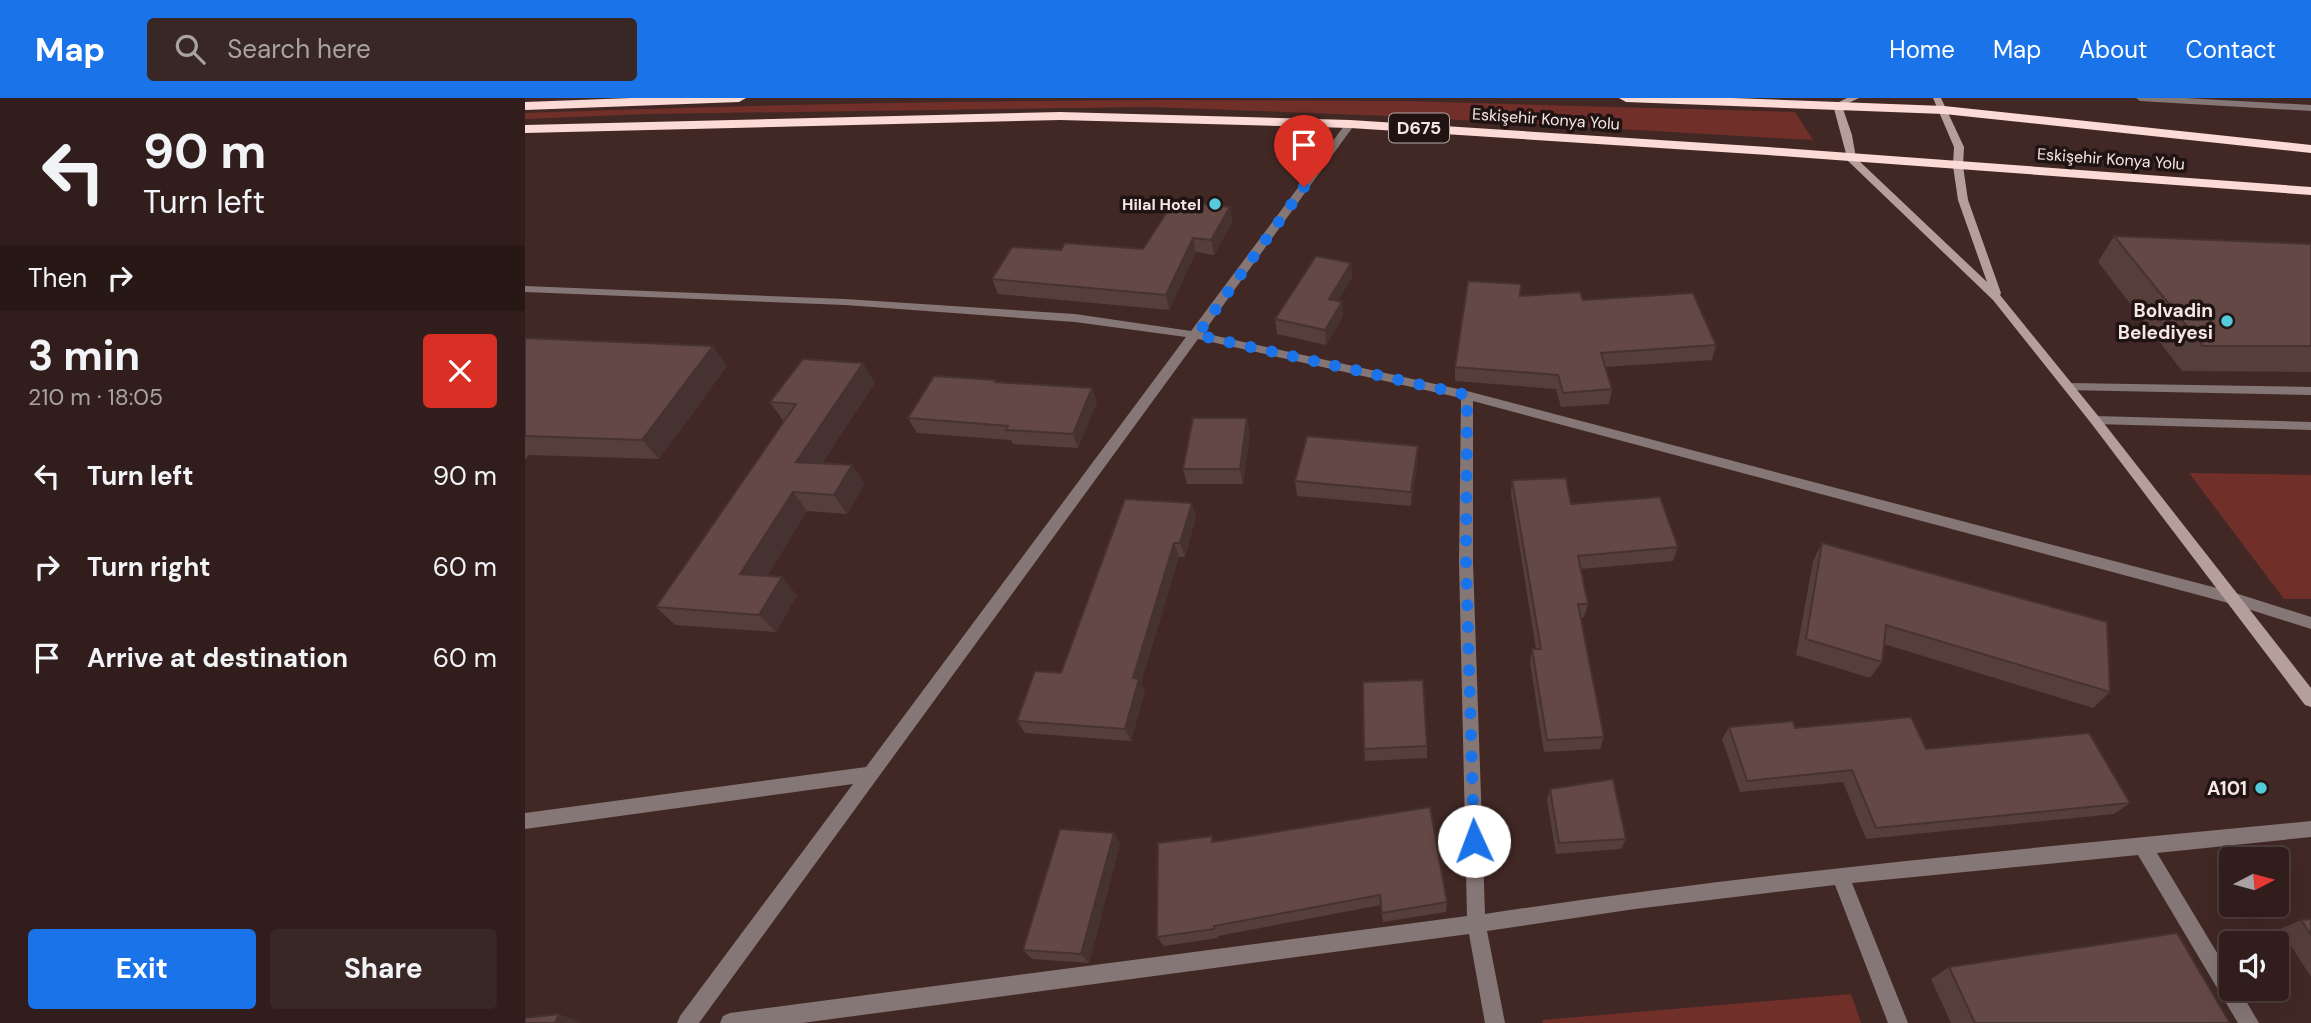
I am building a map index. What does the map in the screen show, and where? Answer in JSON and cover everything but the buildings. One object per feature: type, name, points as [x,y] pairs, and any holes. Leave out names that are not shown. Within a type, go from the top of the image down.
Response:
[{"type":"highway","points":[[525,106],[739,98]]},
{"type":"highway","name":"Eskişehir Konya Yolu","points":[[1626,98],[1837,105],[1940,104],[2311,149]]},
{"type":"highway","name":"Eskişehir Konya Yolu","points":[[525,129],[1060,116],[1350,124],[1768,150],[1851,159],[2311,191]]},
{"type":"street","points":[[1855,98],[1837,105],[1847,135],[1851,159],[1997,298],[2095,420],[2311,700]]},
{"type":"street","points":[[2140,98],[2311,108]]},
{"type":"street","points":[[1940,104],[1959,147],[1958,166],[1963,200],[1997,298]]},
{"type":"street","points":[[687,1023],[1197,335],[1350,124]]},
{"type":"street","points":[[526,290],[845,302],[1075,318],[1197,335],[1467,395],[2232,598],[2311,623]]},
{"type":"street","points":[[2069,387],[2311,391]]},
{"type":"street","points":[[1467,395],[1466,562],[1476,924],[1495,1023]]},
{"type":"street","points":[[2095,420],[2311,426]]},
{"type":"street","points":[[525,821],[870,774]]},
{"type":"street","points":[[730,1023],[1476,924],[1635,900],[1840,876],[2311,829]]},
{"type":"street","points":[[2143,846],[2249,1023]]},
{"type":"street","points":[[1840,876],[1898,1023]]},
{"type":"shaded area","points":[[1164,100],[1404,101],[1795,112],[1813,140],[1390,116],[1150,107],[647,114],[525,119],[525,113],[685,108]]},
{"type":"shaded area","points":[[2189,473],[2311,475],[2311,599],[2284,599]]},
{"type":"shaded area","points":[[1851,994],[1861,1023],[1543,1023],[1542,1020]]},
{"type":"place","name":"Hilal Hotel","points":[[1215,204]]},
{"type":"place","name":"Bolvadin Belediyesi","points":[[2227,321]]},
{"type":"place","name":"A101","points":[[2261,788]]},
{"type":"route","points":[[1304,187],[1197,335],[1467,395],[1466,562],[1474,841]]}]
